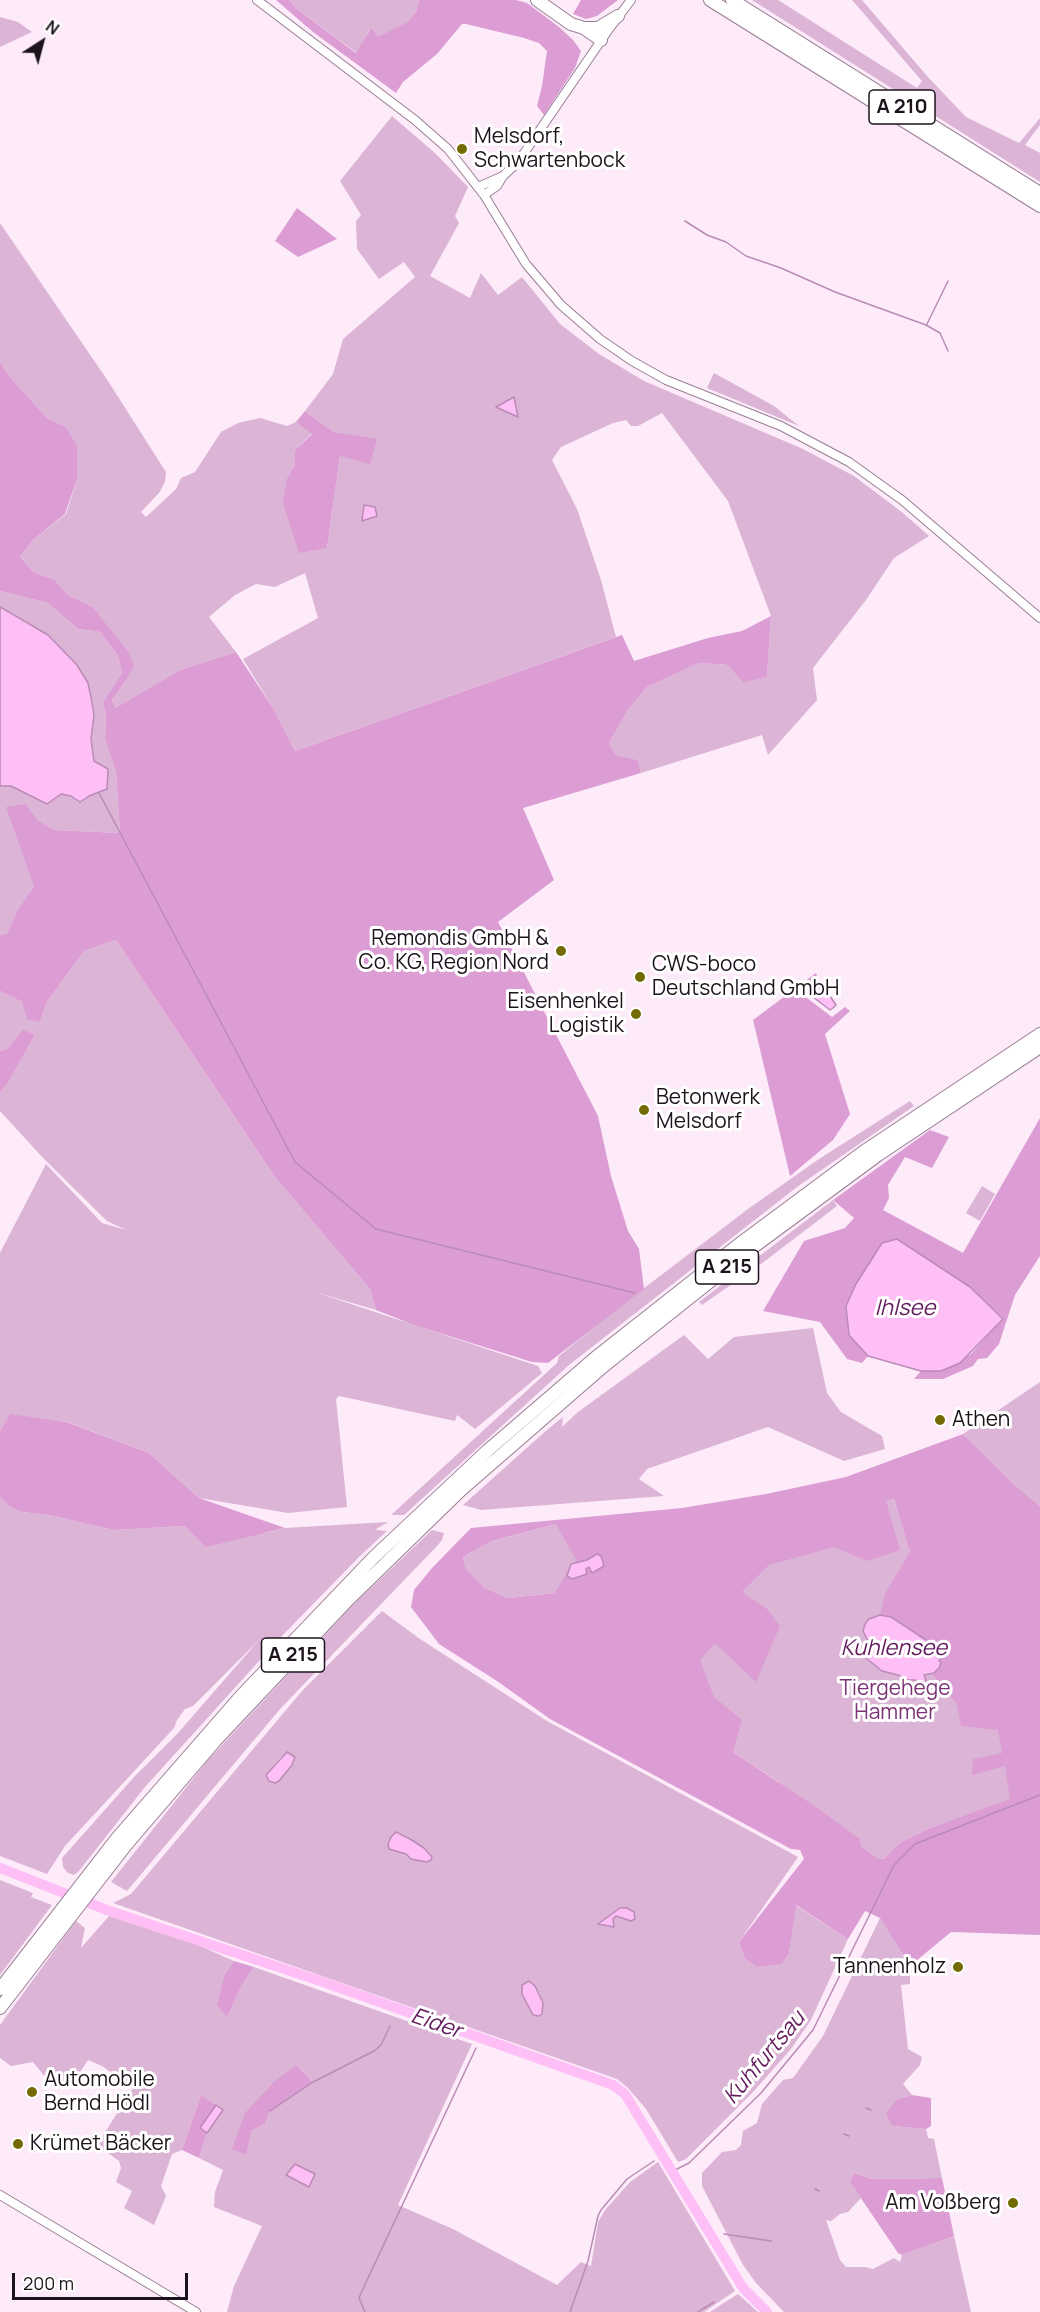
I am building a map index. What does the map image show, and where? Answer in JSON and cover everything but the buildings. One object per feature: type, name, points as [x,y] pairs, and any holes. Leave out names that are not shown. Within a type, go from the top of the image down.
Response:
[{"type":"highway","points":[[537,0],[578,26],[599,44]]},
{"type":"highway","name":"A 210","points":[[710,0],[1040,206]]},
{"type":"highway","name":"A 210","points":[[732,0],[1040,193]]},
{"type":"highway","points":[[578,26],[598,28],[618,16]]},
{"type":"highway","name":"A 215","points":[[87,1885],[242,1711],[487,1451],[595,1358],[742,1242],[872,1146],[1040,1034]]},
{"type":"highway","name":"A 215","points":[[0,1989],[87,1885],[162,1784],[241,1695],[404,1528],[436,1515],[496,1458],[605,1365],[752,1248],[879,1155],[1040,1047]]},
{"type":"highway","name":"A 215","points":[[0,2008],[66,1911]]},
{"type":"street","points":[[257,0],[425,128],[448,149],[484,195],[530,269],[561,305],[600,339],[632,361],[666,380],[782,426],[849,462],[902,500],[1040,618]]},
{"type":"street","points":[[484,195],[497,186],[503,176],[518,162],[618,16],[632,0]]},
{"type":"street","points":[[478,187],[503,176]]},
{"type":"street","points":[[0,2195],[196,2312]]},
{"type":"green space","points":[[289,0],[419,0],[416,12],[407,22],[378,38],[370,29],[357,53],[297,9]]},
{"type":"green space","points":[[752,0],[778,0],[917,88],[922,81],[852,0],[862,0],[927,76],[966,117],[1019,143],[1040,118],[1040,125],[1025,145],[1040,153],[1040,182]]},
{"type":"green space","points":[[0,17],[18,22],[32,32],[0,47]]},
{"type":"green space","points":[[392,116],[435,153],[468,187],[455,216],[459,223],[430,276],[470,298],[481,273],[498,295],[522,277],[560,324],[599,354],[644,381],[803,449],[854,476],[929,536],[894,558],[866,600],[813,668],[817,700],[768,755],[762,735],[641,773],[638,760],[616,755],[609,743],[628,710],[647,687],[699,663],[728,665],[767,677],[771,616],[728,501],[662,413],[638,426],[631,426],[626,420],[613,423],[561,447],[552,460],[577,509],[601,580],[616,637],[295,751],[273,708],[243,659],[318,618],[305,573],[275,587],[256,584],[235,595],[209,617],[236,652],[180,670],[115,708],[112,700],[127,679],[109,628],[93,607],[68,595],[55,580],[34,572],[20,557],[33,540],[66,514],[77,479],[77,445],[66,427],[47,418],[10,377],[0,362],[0,223],[108,381],[166,472],[165,482],[159,493],[141,512],[146,517],[176,489],[181,478],[195,472],[221,432],[238,423],[260,418],[287,426],[296,422],[312,433],[295,450],[295,465],[287,478],[327,548],[340,456],[377,440],[334,432],[305,411],[333,374],[343,339],[415,277],[404,262],[379,279],[357,249],[356,221],[361,215],[340,181]]},
{"type":"green space","points":[[714,373],[774,406],[799,426],[707,388]]},
{"type":"green space","points":[[0,591],[48,603],[78,629],[100,632],[118,656],[122,673],[103,702],[106,716],[105,740],[116,772],[120,833],[54,830],[38,820],[26,804],[34,886],[18,909],[7,935],[0,935],[0,786],[11,786],[47,804],[61,794],[71,796],[80,802],[107,789],[108,769],[94,761],[91,739],[94,715],[88,683],[48,635],[0,607]]},
{"type":"green space","points":[[116,940],[275,1177],[370,1289],[376,1310],[315,1292],[538,1366],[542,1373],[475,1429],[457,1415],[455,1421],[339,1396],[336,1399],[347,1507],[288,1513],[199,1498],[149,1453],[68,1422],[10,1415],[0,1431],[0,1253],[46,1164],[102,1223],[126,1230],[107,1221],[44,1159],[0,1111],[0,1093],[35,1035],[23,1029],[7,1049],[0,1051],[0,991],[22,1002],[40,1022],[47,1002],[84,951]]},
{"type":"green space","points":[[910,1101],[914,1106],[797,1187],[569,1365],[404,1515],[391,1515],[557,1363],[559,1356],[614,1311],[748,1209],[819,1159]]},
{"type":"green space","points":[[982,1186],[995,1194],[980,1221],[966,1213]]},
{"type":"green space","points":[[833,1200],[837,1206],[765,1261],[702,1305],[699,1302]]},
{"type":"green space","points":[[813,1328],[827,1393],[841,1412],[882,1436],[885,1449],[844,1461],[768,1427],[647,1469],[639,1479],[664,1496],[481,1510],[463,1505],[563,1417],[562,1427],[578,1412],[684,1335],[708,1359],[734,1337]]},
{"type":"green space","name":"Tiergehege Hammer","points":[[1040,1382],[1040,1790],[928,1829],[899,1843],[884,1859],[877,1858],[776,1780],[733,1752],[555,1593],[508,1598],[485,1588],[466,1569],[463,1557],[492,1541],[556,1524],[847,1509],[894,1499],[908,1547],[1019,1489],[963,1434]]},
{"type":"green space","points":[[0,1497],[10,1507],[22,1512],[49,1515],[113,1530],[185,1526],[266,1533],[285,1528],[388,1522],[375,1530],[387,1531],[279,1639],[145,1787],[79,1871],[74,1875],[68,1873],[63,1867],[62,1858],[135,1776],[178,1733],[258,1641],[193,1706],[185,1709],[174,1728],[65,1846],[47,1874],[0,1856]]},
{"type":"green space","points":[[432,1530],[444,1533],[438,1545],[281,1708],[127,1891],[111,1882],[208,1760],[353,1605]]},
{"type":"green space","points":[[382,1611],[420,1639],[547,1721],[798,1857],[739,1942],[745,1959],[757,1967],[781,1963],[789,1954],[795,1905],[848,1939],[811,2020],[791,2049],[753,2092],[686,2159],[678,2162],[646,2109],[617,2079],[113,1903],[131,1894],[302,1691]],"holes":[[[282,1756],[290,1768],[279,1781],[272,1782],[268,1772]],[[620,1908],[629,1920],[616,1916],[610,1927],[598,1924]],[[532,1983],[540,1994],[533,2015],[531,2010]]]},
{"type":"green space","points":[[0,1880],[33,1893],[31,1897],[52,1905],[0,1975]]},
{"type":"green space","points":[[109,1916],[198,1945],[234,1961],[225,1974],[227,2017],[242,1985],[254,1967],[472,2044],[398,2205],[453,2229],[557,2285],[581,2262],[591,2266],[598,2222],[605,2210],[630,2182],[658,2162],[735,2291],[704,2312],[227,2312],[234,2286],[262,2226],[214,2207],[215,2192],[223,2170],[199,2158],[207,2133],[223,2110],[201,2095],[182,2150],[172,2154],[161,2186],[166,2196],[154,2225],[124,2208],[132,2191],[116,2182],[121,2168],[119,2161],[97,2145],[133,2088],[102,2066],[88,2060],[71,2086],[55,2089],[33,2062],[11,2066],[0,2058],[0,2025],[76,1921],[85,1928],[81,1948]],"holes":[[[296,2065],[313,2082],[270,2111],[265,2124],[251,2131]]]},
{"type":"green space","points":[[880,1918],[910,1966],[910,1984],[901,1985],[908,2049],[922,2057],[920,2065],[903,2084],[912,2095],[897,2099],[893,2126],[926,2129],[928,2138],[934,2139],[942,2178],[871,2179],[854,2173],[850,2182],[861,2198],[848,2212],[840,2214],[831,2221],[826,2220],[840,2260],[846,2267],[873,2269],[894,2258],[900,2262],[902,2255],[954,2236],[971,2312],[784,2312],[756,2283],[743,2265],[702,2186],[702,2173],[722,2152],[736,2150],[741,2145],[743,2131],[757,2123],[762,2104],[783,2080],[793,2078],[823,2036]]},
{"type":"green space","points":[[738,2294],[758,2312],[710,2312],[722,2304]]},
{"type":"shaded area","points":[[276,0],[289,0],[297,9],[356,53],[371,28],[378,37],[407,22],[416,12],[419,0],[516,0],[527,3],[559,27],[581,51],[575,68],[544,115],[537,106],[547,51],[539,43],[524,38],[466,24],[462,24],[437,54],[403,82],[396,93],[313,32]]},
{"type":"shaded area","points":[[581,0],[618,0],[597,16],[586,19],[573,14]]},
{"type":"shaded area","points":[[297,208],[337,239],[298,257],[275,241]]},
{"type":"shaded area","points":[[0,362],[10,377],[47,418],[66,427],[77,445],[77,479],[65,514],[33,540],[20,557],[34,572],[55,580],[68,595],[93,607],[129,653],[134,665],[112,700],[115,708],[180,670],[236,652],[273,708],[295,751],[622,635],[634,661],[708,638],[742,631],[771,616],[767,677],[743,682],[728,665],[699,663],[647,687],[628,710],[609,743],[616,755],[638,760],[641,773],[523,808],[554,880],[498,922],[598,1116],[611,1176],[628,1231],[639,1249],[644,1289],[548,1363],[532,1362],[414,1325],[376,1310],[370,1289],[275,1177],[116,940],[84,951],[47,1002],[40,1022],[27,1019],[22,1002],[0,991],[0,935],[7,934],[18,909],[34,886],[6,807],[26,804],[38,820],[54,830],[120,833],[116,772],[105,740],[106,716],[103,702],[122,673],[118,656],[100,632],[78,629],[48,603],[0,591]]},
{"type":"shaded area","points":[[305,411],[334,432],[377,439],[370,464],[340,456],[327,548],[299,553],[283,503],[287,478],[295,465],[295,450],[312,434],[296,422]]},
{"type":"shaded area","points":[[816,973],[817,976],[803,989],[807,998],[832,1017],[845,1007],[850,1011],[825,1034],[850,1114],[833,1140],[790,1176],[753,1020]]},
{"type":"shaded area","points":[[23,1029],[35,1035],[0,1093],[0,1051],[7,1049]]},
{"type":"shaded area","points":[[1040,1118],[1040,1256],[1015,1295],[999,1344],[987,1358],[978,1359],[973,1366],[943,1379],[914,1379],[921,1371],[941,1371],[971,1354],[1003,1318],[970,1287],[897,1239],[882,1243],[856,1284],[846,1306],[849,1335],[868,1356],[862,1363],[847,1359],[820,1322],[763,1311],[804,1241],[845,1228],[854,1218],[833,1200],[930,1130],[949,1137],[932,1168],[905,1157],[888,1185],[889,1198],[883,1210],[963,1253]]},
{"type":"shaded area","points":[[10,1414],[67,1422],[149,1453],[199,1498],[285,1528],[206,1547],[185,1526],[113,1530],[49,1515],[22,1512],[10,1507],[0,1497],[0,1431]]},
{"type":"shaded area","points":[[963,1434],[1040,1507],[1040,1935],[951,1932],[910,1966],[880,1918],[865,1911],[848,1939],[796,1905],[789,1954],[781,1964],[757,1967],[745,1959],[739,1942],[804,1859],[800,1850],[791,1849],[550,1719],[497,1681],[439,1644],[411,1607],[414,1590],[471,1528],[682,1508],[766,1494],[846,1477]],"holes":[[[894,1499],[908,1547],[911,1550],[885,1594],[880,1615],[889,1616],[926,1640],[941,1663],[932,1674],[957,1704],[961,1726],[998,1730],[1002,1753],[973,1759],[972,1775],[1005,1766],[1010,1799],[928,1829],[899,1843],[884,1859],[877,1858],[860,1845],[860,1839],[733,1752],[742,1720],[714,1697],[700,1660],[715,1643],[756,1682],[780,1626],[767,1609],[742,1592],[769,1565],[834,1547],[867,1561],[900,1550],[886,1501]],[[556,1524],[577,1561],[568,1570],[555,1593],[508,1598],[485,1588],[466,1569],[463,1557],[492,1541]]]},
{"type":"shaded area","points":[[234,1961],[254,1967],[242,1985],[227,2017],[217,2005],[225,1974]]},
{"type":"shaded area","points":[[296,2065],[313,2082],[270,2111],[265,2124],[251,2131],[246,2155],[232,2149],[245,2113],[274,2082]]},
{"type":"shaded area","points":[[201,2095],[216,2105],[201,2127],[207,2133],[199,2158],[182,2150]]},
{"type":"shaded area","points":[[912,2095],[931,2098],[931,2126],[926,2129],[892,2126],[886,2113],[897,2099]]},
{"type":"shaded area","points":[[854,2173],[871,2179],[942,2178],[954,2236],[902,2255],[898,2253],[850,2182]]},
{"type":"water","points":[[514,397],[518,417],[496,407]]},
{"type":"water","points":[[364,505],[375,507],[377,516],[362,521]]},
{"type":"water","points":[[0,607],[48,635],[77,665],[88,683],[94,715],[91,739],[94,761],[108,769],[107,789],[80,802],[71,796],[61,794],[47,804],[11,786],[0,786]]},
{"type":"water","points":[[814,983],[830,996],[836,1005],[833,1008],[830,1010],[809,994],[809,987]]},
{"type":"water","name":"Ihlsee","points":[[897,1239],[970,1287],[1003,1319],[960,1363],[941,1371],[921,1371],[868,1356],[849,1335],[846,1306],[856,1284],[882,1243]]},
{"type":"water","points":[[597,1554],[601,1556],[604,1566],[592,1573],[589,1567],[586,1569],[587,1574],[572,1579],[567,1576],[571,1564],[587,1560]]},
{"type":"water","name":"Kuhlensee","points":[[880,1615],[891,1617],[926,1640],[935,1647],[942,1658],[939,1660],[941,1663],[939,1668],[934,1673],[924,1675],[926,1680],[923,1684],[920,1685],[916,1680],[908,1680],[882,1671],[856,1650],[856,1643],[863,1648],[868,1641],[863,1631],[865,1624],[869,1619]]},
{"type":"water","points":[[287,1752],[295,1757],[292,1765],[279,1781],[275,1783],[269,1781],[266,1775]]},
{"type":"water","points":[[396,1832],[424,1848],[432,1857],[431,1860],[427,1862],[411,1859],[406,1854],[389,1849],[388,1844]]},
{"type":"water","points":[[620,1908],[627,1908],[634,1912],[635,1919],[631,1921],[616,1916],[613,1919],[614,1927],[598,1924]]},
{"type":"water","points":[[529,1981],[535,1986],[543,2003],[542,2014],[539,2016],[533,2015],[522,1994],[522,1985]]},
{"type":"water","points":[[216,2105],[223,2110],[207,2133],[200,2128]]},
{"type":"water","points":[[295,2164],[315,2174],[309,2187],[286,2175]]},
{"type":"waterway","points":[[685,221],[707,235],[726,242],[746,256],[926,325],[940,333],[948,351]]},
{"type":"waterway","points":[[927,324],[948,281]]},
{"type":"waterway","points":[[99,793],[295,1162],[376,1229],[635,1293]]},
{"type":"waterway","name":"Kuhfurtsau","points":[[673,2171],[689,2163],[761,2093],[813,2030],[894,1865],[915,1844],[1040,1795]]},
{"type":"waterway","name":"Eider","points":[[0,1868],[107,1910],[323,1982],[613,2085],[625,2094],[743,2288],[767,2312]]},
{"type":"waterway","points":[[270,2111],[313,2082],[374,2051],[381,2045],[390,2026]]},
{"type":"waterway","points":[[365,2312],[359,2298],[361,2293],[476,2048]]},
{"type":"waterway","points":[[866,2108],[871,2110]]},
{"type":"waterway","points":[[844,2134],[849,2136]]},
{"type":"waterway","name":"Eider","points":[[659,2158],[664,2155]]},
{"type":"waterway","points":[[570,2312],[588,2261],[601,2210],[627,2179],[654,2161]]},
{"type":"waterway","points":[[815,2189],[819,2191]]},
{"type":"waterway","points":[[724,2234],[771,2241]]},
{"type":"waterway","points":[[698,2312],[714,2302]]},
{"type":"place","name":"Melsdorf, Schwartenbock","points":[[462,149]]},
{"type":"place","name":"Remondis GmbH & Co. KG, Region Nord","points":[[561,951]]},
{"type":"place","name":"CWS-boco Deutschland GmbH","points":[[640,977]]},
{"type":"place","name":"Eisenhenkel Logistik","points":[[636,1014]]},
{"type":"place","name":"Betonwerk Melsdorf","points":[[644,1110]]},
{"type":"place","name":"Athen","points":[[940,1420]]},
{"type":"place","name":"Tannenholz","points":[[958,1967]]},
{"type":"place","name":"Automobile Bernd Hödl","points":[[32,2092]]},
{"type":"place","name":"Krümet Bäcker","points":[[18,2144]]},
{"type":"place","name":"Am Voßberg","points":[[1013,2203]]}]
